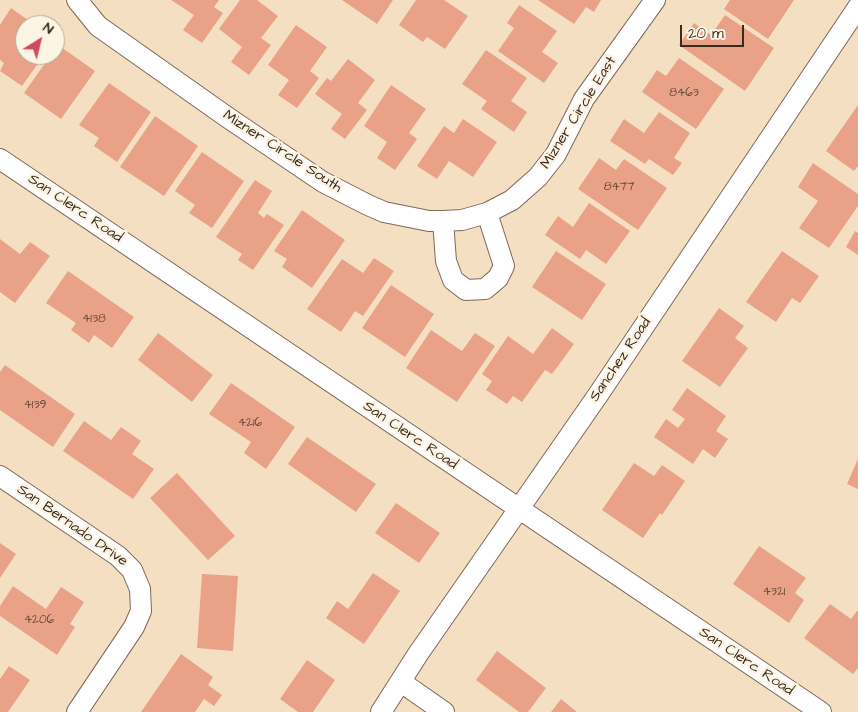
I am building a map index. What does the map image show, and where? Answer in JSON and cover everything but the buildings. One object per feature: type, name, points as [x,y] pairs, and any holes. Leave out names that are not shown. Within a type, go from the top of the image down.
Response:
[{"type":"street","name":"Mizner Circle South","points":[[77,0],[98,26],[323,182],[368,206],[384,212],[429,221],[462,220],[487,213],[512,200],[538,177]]},
{"type":"street","name":"Mizner Circle East","points":[[538,177],[556,154],[584,99],[655,0]]},
{"type":"street","name":"Sanchez Road","points":[[381,712],[858,7]]},
{"type":"street","name":"San Clerc Road","points":[[0,160],[159,265],[821,712]]},
{"type":"street","points":[[443,221],[446,261],[454,280],[466,290],[485,289],[498,278],[504,266],[487,213]]},
{"type":"street","name":"San Bernado Drive","points":[[0,476],[118,556],[132,570],[140,589],[141,611],[134,627],[77,712]]},
{"type":"street","points":[[401,682],[444,712]]}]
